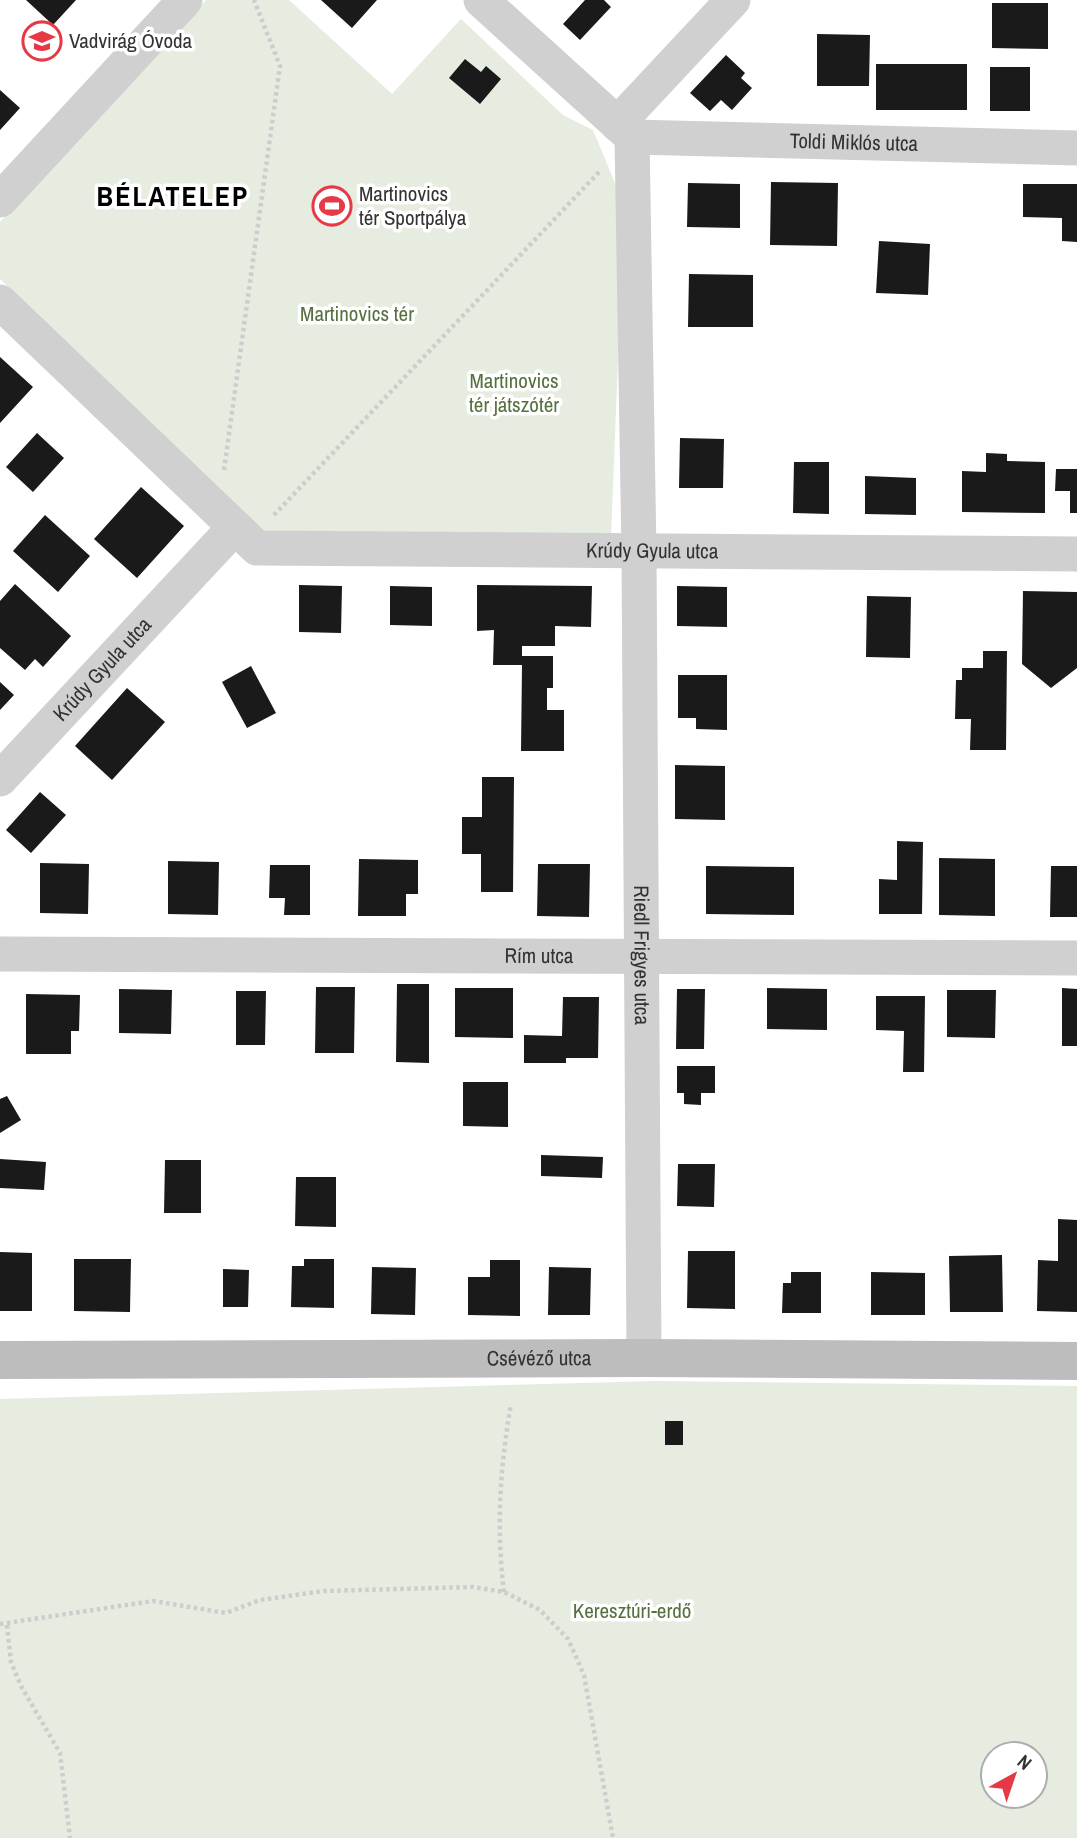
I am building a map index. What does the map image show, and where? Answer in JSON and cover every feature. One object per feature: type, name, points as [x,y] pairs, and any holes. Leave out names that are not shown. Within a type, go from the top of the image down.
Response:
[{"type":"main road","name":"Csévéző utca","points":[[0,1360],[644,1358],[1077,1361]]},
{"type":"street","points":[[0,200],[185,0]]},
{"type":"street","points":[[481,0],[624,131]]},
{"type":"street","points":[[639,553],[624,131],[733,0]]},
{"type":"street","name":"Toldi Miklós utca","points":[[624,131],[1077,148]]},
{"type":"street","points":[[0,302],[234,527]]},
{"type":"street","name":"Krúdy Gyula utca","points":[[0,779],[234,527],[257,548],[639,553],[1077,554]]},
{"type":"street","name":"Riedl Frigyes utca","points":[[639,553],[639,956],[644,1358]]},
{"type":"street","name":"Rím utca","points":[[0,954],[1077,958]]},
{"type":"path","points":[[234,527],[280,66],[254,0]]},
{"type":"path","points":[[234,527],[624,131]]},
{"type":"path","points":[[503,1592],[499,1488],[511,1404]]},
{"type":"path","points":[[0,1624],[153,1601],[226,1613],[260,1600],[324,1591],[473,1587],[503,1592],[540,1610],[568,1639],[578,1656],[584,1675],[613,1838]]},
{"type":"path","points":[[7,1625],[11,1662],[60,1753],[70,1838]]},
{"type":"green space","name":"Martinovics tér","points":[[206,0],[289,0],[392,94],[461,19],[563,115],[593,130],[624,205],[611,538],[266,538],[0,279],[0,222]]},
{"type":"green space","name":"Keresztúri-erdő","points":[[655,1381],[1077,1386],[1077,1838],[0,1838],[0,1399]]},
{"type":"building","points":[[26,0],[76,0],[53,25]]},
{"type":"building","points":[[321,0],[377,0],[352,28]]},
{"type":"building","points":[[585,0],[604,0],[611,7],[580,40],[563,24]]},
{"type":"building","points":[[992,3],[1048,3],[1048,49],[992,48]]},
{"type":"building","points":[[817,34],[870,35],[869,86],[817,86]]},
{"type":"building","points":[[726,55],[745,73],[741,78],[752,88],[732,110],[721,100],[710,111],[690,93]]},
{"type":"building","points":[[465,59],[481,72],[486,66],[501,79],[480,104],[449,78]]},
{"type":"building","points":[[876,64],[967,64],[967,110],[876,110]]},
{"type":"building","points":[[990,67],[1030,67],[1030,111],[990,111]]},
{"type":"building","points":[[0,90],[20,108],[0,130]]},
{"type":"building","points":[[771,182],[838,183],[837,246],[770,245]]},
{"type":"building","points":[[688,183],[740,184],[740,228],[687,227]]},
{"type":"building","points":[[1023,184],[1077,184],[1077,242],[1062,241],[1062,218],[1023,217]]},
{"type":"building","points":[[879,241],[930,244],[928,295],[876,293]]},
{"type":"building","points":[[689,274],[753,275],[753,327],[688,327]]},
{"type":"building","points":[[0,357],[33,387],[0,423]]},
{"type":"building","points":[[37,433],[64,458],[33,492],[6,467]]},
{"type":"building","points":[[680,438],[724,439],[723,488],[679,488]]},
{"type":"building","points":[[986,453],[1007,454],[1007,461],[1045,462],[1045,513],[962,512],[962,471],[986,472]]},
{"type":"building","points":[[794,462],[829,462],[829,514],[793,513]]},
{"type":"building","points":[[1056,469],[1077,469],[1077,513],[1070,513],[1070,491],[1055,491]]},
{"type":"building","points":[[865,476],[916,478],[916,515],[865,514]]},
{"type":"building","points":[[141,487],[184,526],[137,578],[94,539]]},
{"type":"building","points":[[45,515],[90,556],[58,592],[13,551]]},
{"type":"building","points":[[15,584],[71,636],[43,667],[35,659],[25,670],[0,648],[0,601]]},
{"type":"building","points":[[299,585],[342,586],[341,633],[299,632]]},
{"type":"building","points":[[477,585],[592,586],[591,627],[555,626],[555,646],[522,646],[522,656],[553,656],[553,688],[547,688],[547,710],[564,710],[564,751],[521,751],[522,665],[493,665],[494,630],[477,631]]},
{"type":"building","points":[[390,586],[432,587],[432,626],[390,625]]},
{"type":"building","points":[[677,586],[727,587],[727,627],[677,626]]},
{"type":"building","points":[[1023,591],[1077,592],[1077,668],[1051,688],[1022,664]]},
{"type":"building","points":[[867,596],[911,597],[910,658],[866,657]]},
{"type":"building","points":[[983,651],[1007,651],[1006,750],[970,750],[971,719],[955,719],[956,680],[962,680],[962,668],[983,668]]},
{"type":"building","points":[[251,666],[276,713],[247,728],[222,682]]},
{"type":"building","points":[[678,675],[727,675],[727,730],[696,729],[696,718],[678,718]]},
{"type":"building","points":[[0,682],[14,695],[0,710]]},
{"type":"building","points":[[127,688],[165,722],[112,780],[75,746]]},
{"type":"building","points":[[675,765],[725,766],[725,820],[675,819]]},
{"type":"building","points":[[482,777],[514,777],[513,892],[481,892],[481,854],[462,854],[462,817],[482,817]]},
{"type":"building","points":[[40,792],[66,815],[31,853],[6,830]]},
{"type":"building","points":[[897,841],[923,842],[922,914],[879,914],[879,879],[897,880]]},
{"type":"building","points":[[939,858],[995,859],[995,916],[939,915]]},
{"type":"building","points":[[359,859],[418,860],[418,894],[406,894],[406,916],[358,916]]},
{"type":"building","points":[[168,861],[219,862],[218,915],[168,914]]},
{"type":"building","points":[[40,863],[89,864],[88,914],[40,913]]},
{"type":"building","points":[[538,864],[590,864],[589,917],[537,916]]},
{"type":"building","points":[[270,865],[310,865],[310,915],[284,915],[285,898],[269,898]]},
{"type":"building","points":[[706,866],[794,867],[794,915],[706,914]]},
{"type":"building","points":[[1051,866],[1077,866],[1077,917],[1050,917]]},
{"type":"building","points":[[397,984],[429,984],[429,1063],[396,1062]]},
{"type":"building","points":[[316,987],[355,987],[354,1053],[315,1053]]},
{"type":"building","points":[[455,988],[513,988],[513,1038],[455,1037]]},
{"type":"building","points":[[767,988],[827,989],[827,1030],[767,1029]]},
{"type":"building","points":[[1062,988],[1077,989],[1077,1046],[1062,1046]]},
{"type":"building","points":[[119,989],[172,990],[171,1034],[119,1033]]},
{"type":"building","points":[[677,989],[705,989],[704,1049],[676,1049]]},
{"type":"building","points":[[947,990],[996,990],[995,1038],[947,1037]]},
{"type":"building","points":[[236,991],[266,991],[265,1045],[236,1045]]},
{"type":"building","points":[[26,994],[80,995],[79,1031],[71,1031],[71,1054],[26,1054]]},
{"type":"building","points":[[876,996],[925,996],[924,1072],[903,1072],[904,1031],[876,1030]]},
{"type":"building","points":[[563,997],[599,997],[598,1058],[566,1058],[566,1063],[524,1063],[524,1035],[562,1036]]},
{"type":"building","points":[[677,1066],[715,1066],[715,1093],[701,1093],[701,1105],[684,1104],[684,1093],[677,1093]]},
{"type":"building","points":[[463,1082],[508,1082],[508,1127],[463,1126]]},
{"type":"building","points":[[7,1096],[21,1120],[0,1133],[0,1099]]},
{"type":"building","points":[[541,1155],[603,1157],[602,1178],[541,1176]]},
{"type":"building","points":[[0,1159],[46,1162],[44,1190],[0,1188]]},
{"type":"building","points":[[165,1160],[201,1160],[201,1213],[164,1213]]},
{"type":"building","points":[[678,1164],[715,1164],[714,1207],[677,1206]]},
{"type":"building","points":[[296,1177],[336,1177],[336,1227],[295,1226]]},
{"type":"building","points":[[1058,1219],[1077,1220],[1077,1312],[1037,1311],[1038,1260],[1058,1261]]},
{"type":"building","points":[[688,1251],[735,1251],[735,1309],[687,1308]]},
{"type":"building","points":[[0,1252],[32,1253],[32,1311],[0,1311]]},
{"type":"building","points":[[1002,1255],[1003,1312],[950,1312],[949,1256]]},
{"type":"building","points":[[74,1259],[131,1259],[130,1312],[74,1311]]},
{"type":"building","points":[[304,1259],[334,1259],[334,1308],[291,1307],[292,1266],[304,1266]]},
{"type":"building","points":[[490,1260],[520,1260],[520,1316],[468,1315],[468,1277],[490,1277]]},
{"type":"building","points":[[372,1267],[416,1268],[415,1315],[371,1314]]},
{"type":"building","points":[[549,1267],[591,1268],[590,1315],[548,1315]]},
{"type":"building","points":[[223,1269],[249,1270],[248,1307],[223,1307]]},
{"type":"building","points":[[791,1272],[821,1272],[821,1313],[782,1313],[783,1283],[791,1283]]},
{"type":"building","points":[[871,1272],[925,1273],[925,1315],[871,1315]]},
{"type":"building","points":[[665,1421],[683,1421],[683,1445],[665,1445]]},
{"type":"place","name":"Vadvirág Óvoda","points":[[42,41]]},
{"type":"place","name":"Martinovics tér Sportpálya","points":[[332,206]]},
{"type":"district","name":"BÉLATELEP","points":[[173,196]]},
{"type":"park label","name":"Martinovics tér játszótér","points":[[514,393]]}]
